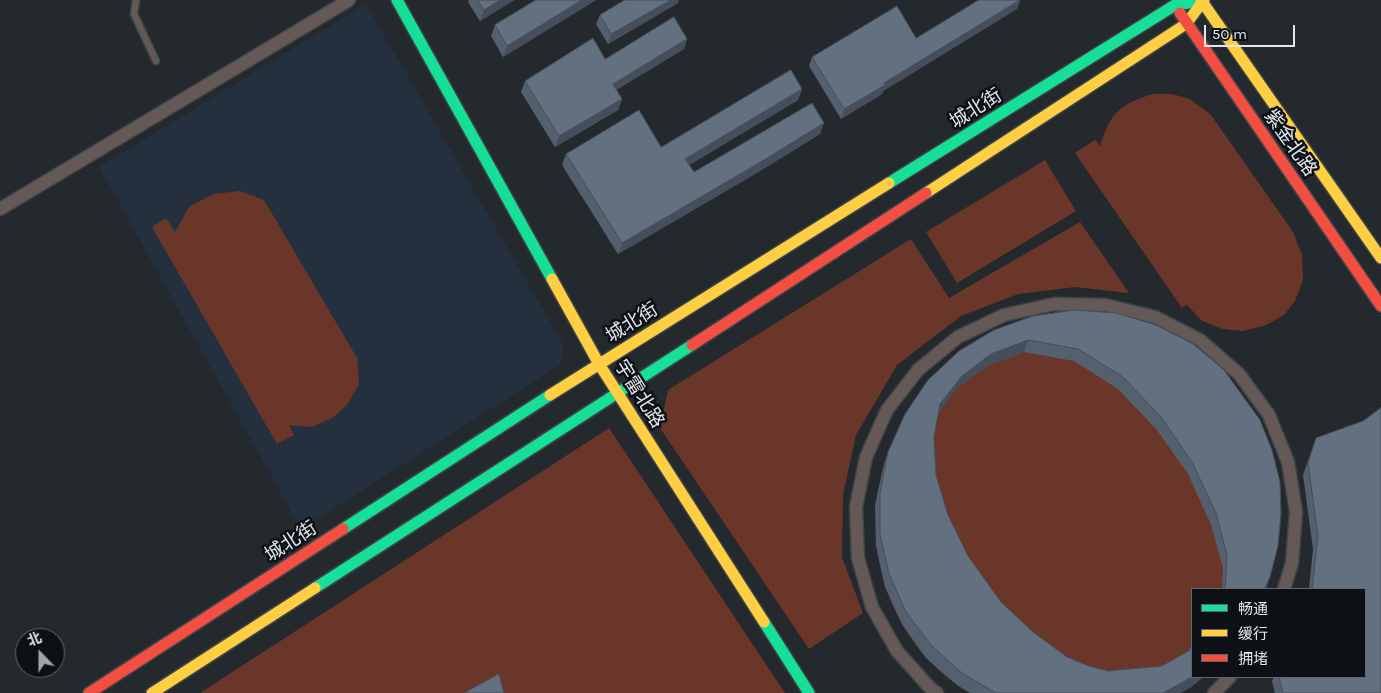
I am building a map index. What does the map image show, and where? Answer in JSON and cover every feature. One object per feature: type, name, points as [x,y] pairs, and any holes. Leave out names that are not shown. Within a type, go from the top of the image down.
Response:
[{"type":"main road","name":"宇雷北路","points":[[397,0],[599,364],[809,693]]},
{"type":"main road","name":"城北街","points":[[89,693],[599,364],[1173,3],[1202,0]]},
{"type":"main road","points":[[152,693],[618,394],[1186,24],[1202,0]]},
{"type":"main road","name":"紫金北路","points":[[1202,0],[1381,258]]},
{"type":"main road","name":"紫金北路","points":[[1173,3],[1381,306]]},
{"type":"street","points":[[0,209],[349,0]]},
{"type":"street","points":[[931,692],[897,651],[872,607],[858,558],[856,507],[866,457],[887,410],[897,397],[918,370],[958,337],[1004,315],[1054,304],[1105,305],[1155,317],[1200,340],[1239,374],[1269,415],[1288,462],[1296,512],[1292,563],[1284,588]]},
{"type":"street","points":[[1215,693],[1229,678]]},
{"type":"lane","points":[[136,0],[134,14],[156,61]]},
{"type":"shaded area","points":[[366,4],[563,344],[563,356],[560,365],[301,529],[99,167]]},
{"type":"shaded area","points":[[1153,94],[1172,94],[1190,99],[1211,115],[1293,232],[1302,255],[1303,280],[1295,301],[1284,315],[1266,325],[1243,331],[1223,329],[1202,321],[1187,305],[1182,308],[1075,153],[1095,140],[1100,146],[1108,125],[1118,111],[1132,102]]},
{"type":"shaded area","points":[[1045,160],[1076,211],[957,283],[926,232]]},
{"type":"shaded area","points":[[240,191],[264,200],[357,358],[359,384],[347,405],[334,417],[312,427],[289,425],[294,435],[277,444],[152,227],[166,218],[175,232],[189,207],[213,194]]},
{"type":"shaded area","points":[[1080,222],[1129,293],[1075,287],[1018,294],[961,316],[897,365],[856,435],[843,495],[842,557],[863,613],[809,649],[660,428],[668,390],[911,239],[949,298]]},
{"type":"shaded area","points":[[1111,326],[1265,588],[1191,588],[1191,678],[1202,678],[1191,687],[1180,693],[970,693],[939,670],[914,642],[895,610],[882,575],[876,538],[877,500],[885,463],[899,428],[942,375],[956,363]]},
{"type":"shaded area","points":[[609,428],[785,693],[200,693]]},
{"type":"building","points":[[478,0],[500,0],[484,10]]},
{"type":"building","points":[[536,0],[582,0],[507,46],[495,25]]},
{"type":"building","points":[[625,0],[671,0],[611,34],[600,15]]},
{"type":"building","points":[[979,0],[1020,0],[844,109],[812,57],[897,6],[916,38]]},
{"type":"building","points":[[674,17],[687,39],[613,84],[622,99],[559,136],[525,81],[593,38],[605,59]]},
{"type":"building","points":[[791,70],[802,89],[685,159],[694,172],[812,103],[824,123],[622,243],[566,154],[639,110],[661,147]]},
{"type":"building","points":[[1075,310],[1116,313],[1156,325],[1193,344],[1224,370],[1260,420],[1272,450],[1280,482],[1281,514],[1278,546],[1270,577],[1264,588],[1225,588],[1227,555],[1216,513],[1192,462],[1161,417],[1123,377],[1078,349],[1028,340],[991,354],[962,376],[940,404],[934,437],[936,475],[948,515],[968,556],[1001,602],[1033,632],[1067,657],[1108,671],[1162,666],[1191,648],[1191,678],[1163,693],[996,693],[962,673],[931,645],[906,612],[889,574],[880,534],[880,493],[888,452],[905,414],[928,380],[959,351],[994,330],[1033,316]]},
{"type":"building","points":[[1381,408],[1381,693],[1283,693],[1279,678],[1366,678],[1366,588],[1312,588],[1318,536],[1308,463],[1316,438],[1363,421]]},
{"type":"building","points":[[499,674],[504,693],[464,693]]},
{"type":"traffic: fast","points":[[397,0],[552,279]]},
{"type":"traffic: fast","points":[[889,183],[1175,5],[1202,1]]},
{"type":"traffic: fast","points":[[315,588],[692,345]]},
{"type":"traffic: fast","points":[[343,529],[550,395]]},
{"type":"traffic: fast","points":[[764,622],[809,693]]},
{"type":"traffic: slow","points":[[1201,0],[1381,258]]},
{"type":"traffic: slow","points":[[926,193],[1186,24],[1204,0]]},
{"type":"traffic: slow","points":[[550,395],[889,183]]},
{"type":"traffic: slow","points":[[552,279],[599,364],[764,622]]},
{"type":"traffic: slow","points":[[152,693],[315,588]]},
{"type":"traffic: jam","points":[[1180,13],[1381,306]]},
{"type":"traffic: jam","points":[[692,345],[926,193]]},
{"type":"traffic: jam","points":[[89,693],[343,529]]}]
